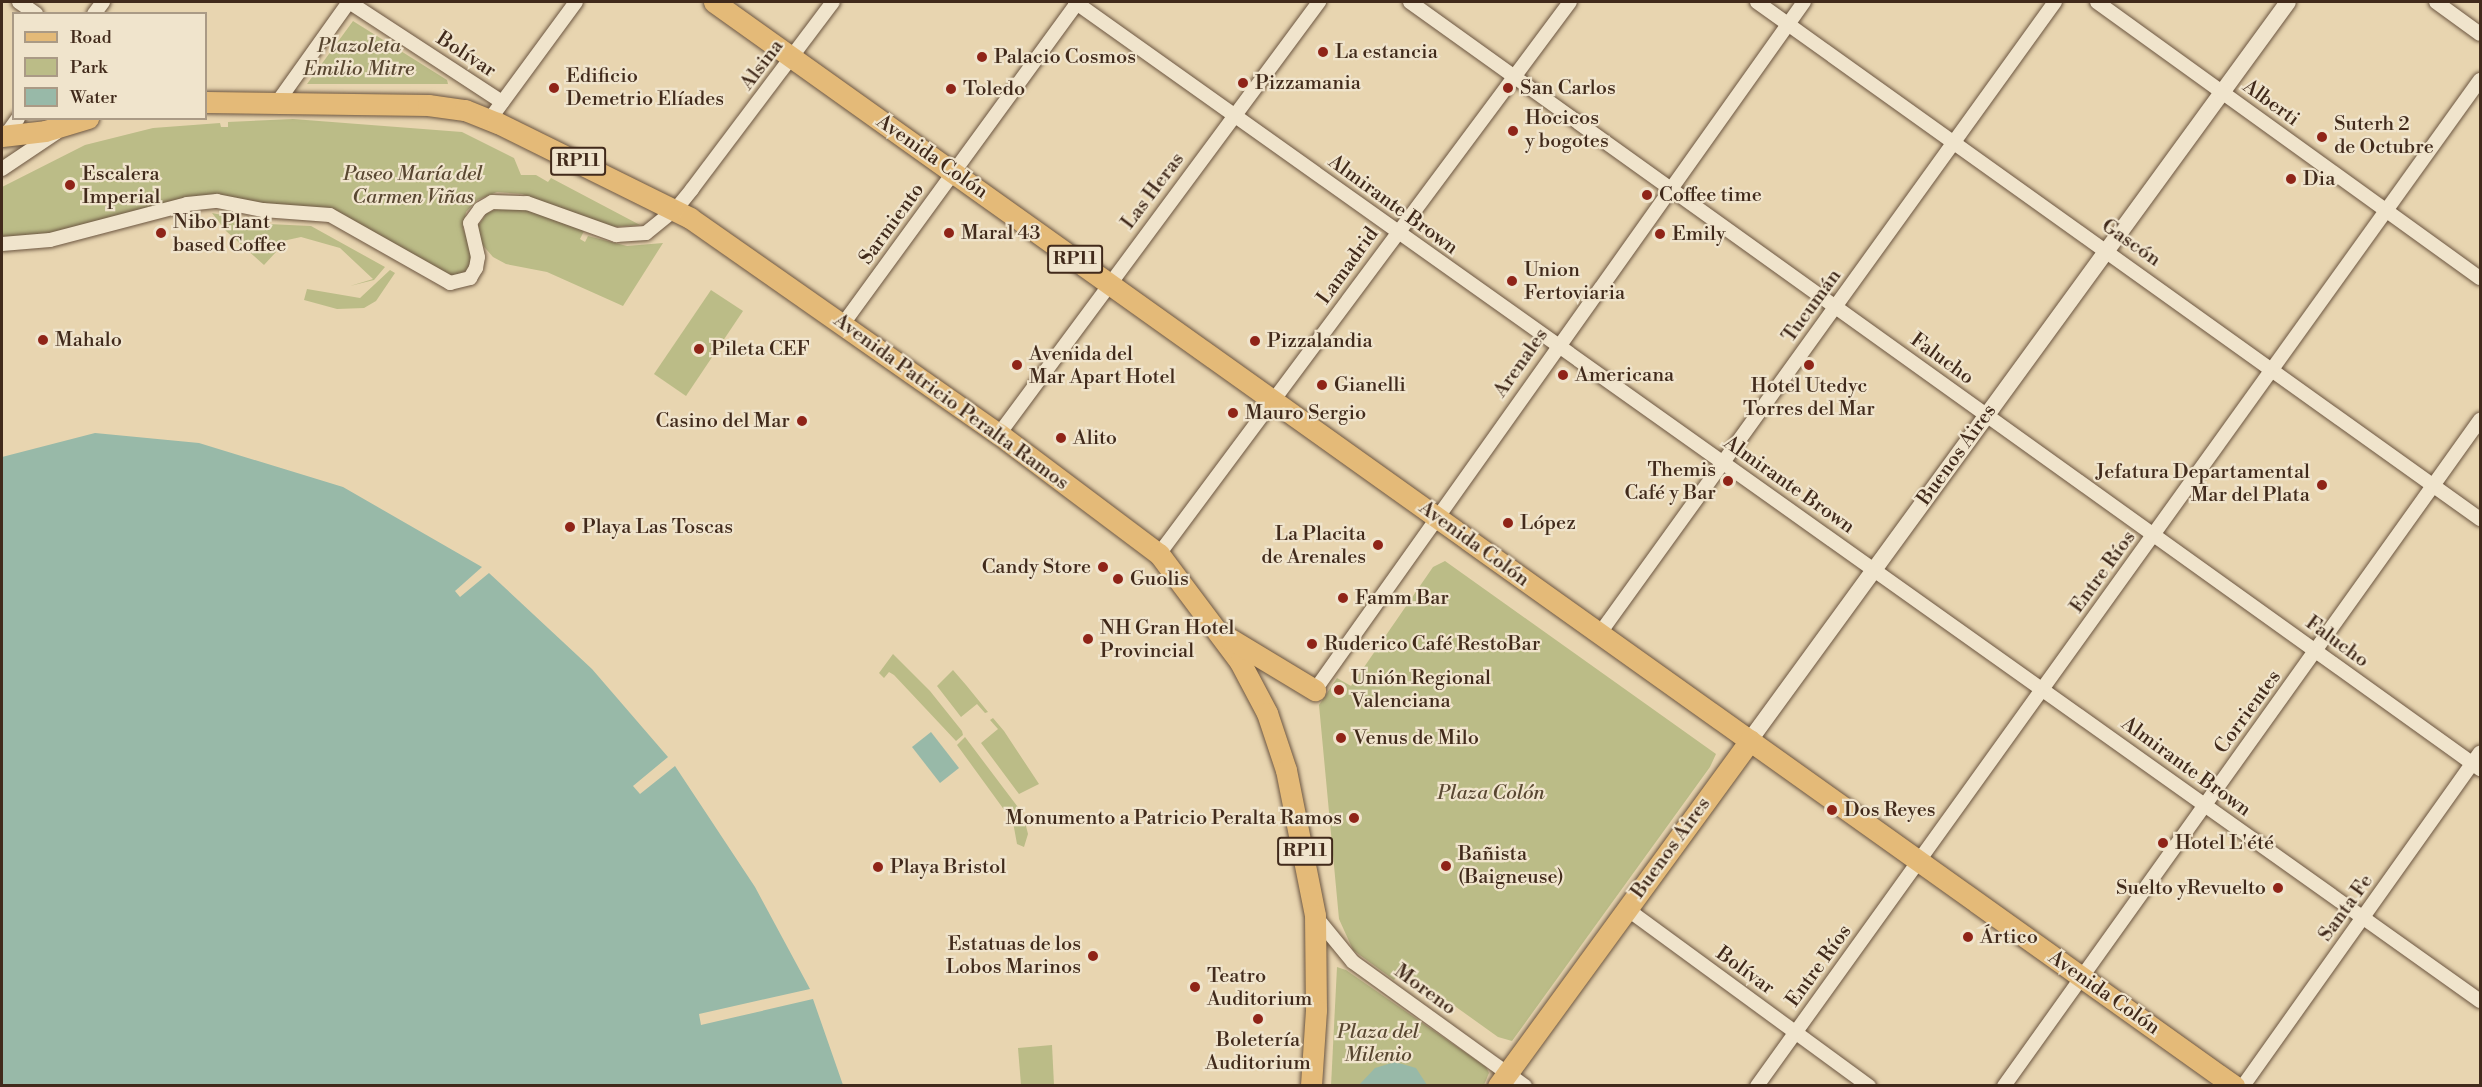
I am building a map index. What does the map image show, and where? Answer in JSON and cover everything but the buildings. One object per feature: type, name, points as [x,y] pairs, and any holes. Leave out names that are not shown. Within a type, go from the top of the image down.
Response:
[{"type":"main road","name":"Avenida Colón","points":[[714,2],[2234,1086]]},
{"type":"main road","name":"Avenida Patricio Peralta Ramos","points":[[207,102],[279,100],[496,111],[676,209],[999,434],[1159,554],[1221,633],[1267,713],[1277,739],[1298,816],[1315,915],[1316,1010],[1311,1086]]},
{"type":"main road","points":[[3,137],[68,125],[82,120]]},
{"type":"main road","name":"RP11","points":[[1221,633],[1315,690]]},
{"type":"main road","name":"Buenos Aires","points":[[1503,1079],[1750,740]]},
{"type":"street","points":[[19,2],[33,12]]},
{"type":"street","points":[[279,100],[349,2]]},
{"type":"street","name":"Bolívar","points":[[349,2],[496,111]]},
{"type":"street","points":[[496,111],[576,2]]},
{"type":"street","name":"Alsina","points":[[2,244],[50,240],[196,202],[217,201],[330,215],[450,283],[470,278],[476,268],[478,257],[470,223],[480,209],[492,202],[527,203],[602,231],[627,236],[653,230],[676,209],[833,2]]},
{"type":"street","name":"Almirante Brown","points":[[1077,2],[1397,233],[2042,688],[2481,1002]]},
{"type":"street","name":"Sarmiento","points":[[843,324],[1077,2]]},
{"type":"street","name":"Las Heras","points":[[999,434],[1319,2]]},
{"type":"street","name":"Falucho","points":[[1410,2],[1515,75],[2316,651],[2478,762]]},
{"type":"street","name":"Lamadrid","points":[[1159,554],[1570,2]]},
{"type":"street","name":"Gascón","points":[[1757,2],[2273,368],[2481,519]]},
{"type":"street","name":"Arenales","points":[[1315,690],[1557,345],[1804,2]]},
{"type":"street","name":"Tucumán","points":[[1600,633],[2055,2]]},
{"type":"street","name":"Alberti","points":[[2097,2],[2481,278]]},
{"type":"street","name":"Buenos Aires","points":[[1750,740],[2288,2]]},
{"type":"street","points":[[2436,2],[2481,34]]},
{"type":"street","name":"Entre Ríos","points":[[1756,1086],[2481,81]]},
{"type":"street","points":[[3,137],[16,120]]},
{"type":"street","points":[[2,169],[68,125]]},
{"type":"street","name":"Corrientes","points":[[2004,1086],[2481,420]]},
{"type":"street","name":"Santa Fe","points":[[2243,1086],[2478,762]]},
{"type":"street","name":"Bolívar","points":[[1627,909],[1869,1086]]},
{"type":"street","name":"Moreno","points":[[1315,915],[1353,962],[1503,1079],[1525,1086]]},
{"type":"green space","name":"Plazoleta Emilio Mitre","points":[[353,21],[447,80],[448,84],[307,84]]},
{"type":"green space","name":"Paseo María del Carmen Viñas","points":[[293,119],[462,132],[514,158],[521,175],[536,175],[548,182],[551,178],[640,225],[611,227],[522,194],[497,192],[477,200],[466,212],[463,228],[472,253],[471,264],[468,270],[454,277],[441,274],[327,208],[275,206],[229,198],[43,235],[2,238],[2,187],[85,145],[153,128],[220,123],[221,127],[228,127],[228,122]]},
{"type":"green space","points":[[500,208],[525,209],[584,231],[580,239],[585,242],[588,236],[627,246],[663,243],[623,306],[547,272],[506,264],[493,257],[480,242],[478,226],[487,213]]},
{"type":"green space","points":[[212,213],[268,224],[311,226],[385,267],[374,280],[350,286],[373,279],[340,248],[301,237],[269,244],[276,252],[264,265],[226,231]]},
{"type":"green space","points":[[390,270],[395,273],[376,301],[364,308],[337,309],[304,300],[307,289],[360,298]]},
{"type":"green space","points":[[711,290],[743,311],[686,396],[654,374]]},
{"type":"green space","name":"Plaza Colón","points":[[1445,561],[1716,754],[1710,767],[1512,1041],[1498,1037],[1403,969],[1394,980],[1353,950],[1339,919],[1319,705],[1337,678],[1351,686],[1433,567]]},
{"type":"green space","points":[[893,654],[930,691],[962,731],[963,735],[956,741],[894,675],[889,672],[884,678],[879,673]]},
{"type":"green space","points":[[953,670],[988,712],[985,713],[977,704],[961,717],[937,686]]},
{"type":"green space","points":[[993,718],[1039,784],[1019,794],[981,743],[998,729],[990,720]]},
{"type":"green space","points":[[965,737],[1023,814],[1028,834],[1024,847],[1017,844],[1013,822],[957,745]]},
{"type":"green space","name":"Plaza del Milenio","points":[[1337,967],[1346,970],[1486,1067],[1489,1073],[1484,1085],[1331,1086]]},
{"type":"green space","points":[[1052,1045],[1054,1085],[1021,1085],[1018,1048]]},
{"type":"water","points":[[95,433],[199,443],[343,487],[482,567],[455,591],[460,597],[489,573],[592,669],[668,757],[633,786],[640,794],[675,766],[755,887],[810,989],[699,1014],[701,1025],[813,999],[843,1085],[2,1085],[2,457]]},
{"type":"water","points":[[931,732],[959,768],[940,783],[912,747]]},
{"type":"water","points":[[1395,1062],[1416,1068],[1427,1085],[1359,1085],[1375,1068]]},
{"type":"place","name":"La estancia","points":[[1323,52]]},
{"type":"place","name":"Palacio Cosmos","points":[[982,57]]},
{"type":"place","name":"Pizzamania","points":[[1243,83]]},
{"type":"place","name":"Edificio Demetrio Elíades","points":[[554,88]]},
{"type":"place","name":"San Carlos","points":[[1508,88]]},
{"type":"place","name":"Toledo","points":[[951,89]]},
{"type":"place","name":"Hocicos y bogotes","points":[[1513,131]]},
{"type":"place","name":"Suterh 2 de Octubre","points":[[2322,137]]},
{"type":"place","name":"Dia","points":[[2291,179]]},
{"type":"place","name":"Escalera Imperial","points":[[70,185]]},
{"type":"place","name":"Coffee time","points":[[1647,195]]},
{"type":"place","name":"Nibo Plant based Coffee","points":[[161,233]]},
{"type":"place","name":"Maral 43","points":[[949,233]]},
{"type":"place","name":"Emily","points":[[1660,234]]},
{"type":"place","name":"Union Fertoviaria","points":[[1512,281]]},
{"type":"place","name":"Mahalo","points":[[43,340]]},
{"type":"place","name":"Pizzalandia","points":[[1255,341]]},
{"type":"place","name":"Pileta CEF","points":[[699,349]]},
{"type":"place","name":"Avenida del Mar Apart Hotel","points":[[1017,365]]},
{"type":"place","name":"Hotel Utedyc Torres del Mar","points":[[1809,365]]},
{"type":"place","name":"Americana","points":[[1563,375]]},
{"type":"place","name":"Gianelli","points":[[1322,385]]},
{"type":"place","name":"Mauro Sergio","points":[[1233,413]]},
{"type":"place","name":"Casino del Mar","points":[[802,421]]},
{"type":"place","name":"Alito","points":[[1061,438]]},
{"type":"place","name":"Themis Café y Bar","points":[[1728,481]]},
{"type":"place","name":"Jefatura Departamental Mar del Plata","points":[[2322,485]]},
{"type":"place","name":"López","points":[[1508,523]]},
{"type":"place","name":"Playa Las Toscas","points":[[570,527]]},
{"type":"place","name":"La Placita de Arenales","points":[[1378,545]]},
{"type":"place","name":"Candy Store","points":[[1103,567]]},
{"type":"place","name":"Guolis","points":[[1118,579]]},
{"type":"place","name":"Famm Bar","points":[[1343,598]]},
{"type":"place","name":"NH Gran Hotel Provincial","points":[[1088,639]]},
{"type":"place","name":"Ruderico Café RestoBar","points":[[1312,644]]},
{"type":"place","name":"Unión Regional Valenciana","points":[[1339,690]]},
{"type":"place","name":"Venus de Milo","points":[[1341,738]]},
{"type":"place","name":"Dos Reyes","points":[[1832,810]]},
{"type":"place","name":"Monumento a Patricio Peralta Ramos","points":[[1354,818]]},
{"type":"place","name":"Hotel L'été","points":[[2163,843]]},
{"type":"place","name":"Bañista (Baigneuse)","points":[[1446,866]]},
{"type":"place","name":"Playa Bristol","points":[[878,867]]},
{"type":"place","name":"Suelto yRevuelto","points":[[2278,888]]},
{"type":"place","name":"Ártico","points":[[1968,937]]},
{"type":"place","name":"Estatuas de los Lobos Marinos","points":[[1093,956]]},
{"type":"place","name":"Teatro Auditorium","points":[[1195,987]]},
{"type":"place","name":"Boletería Auditorium","points":[[1258,1019]]}]
